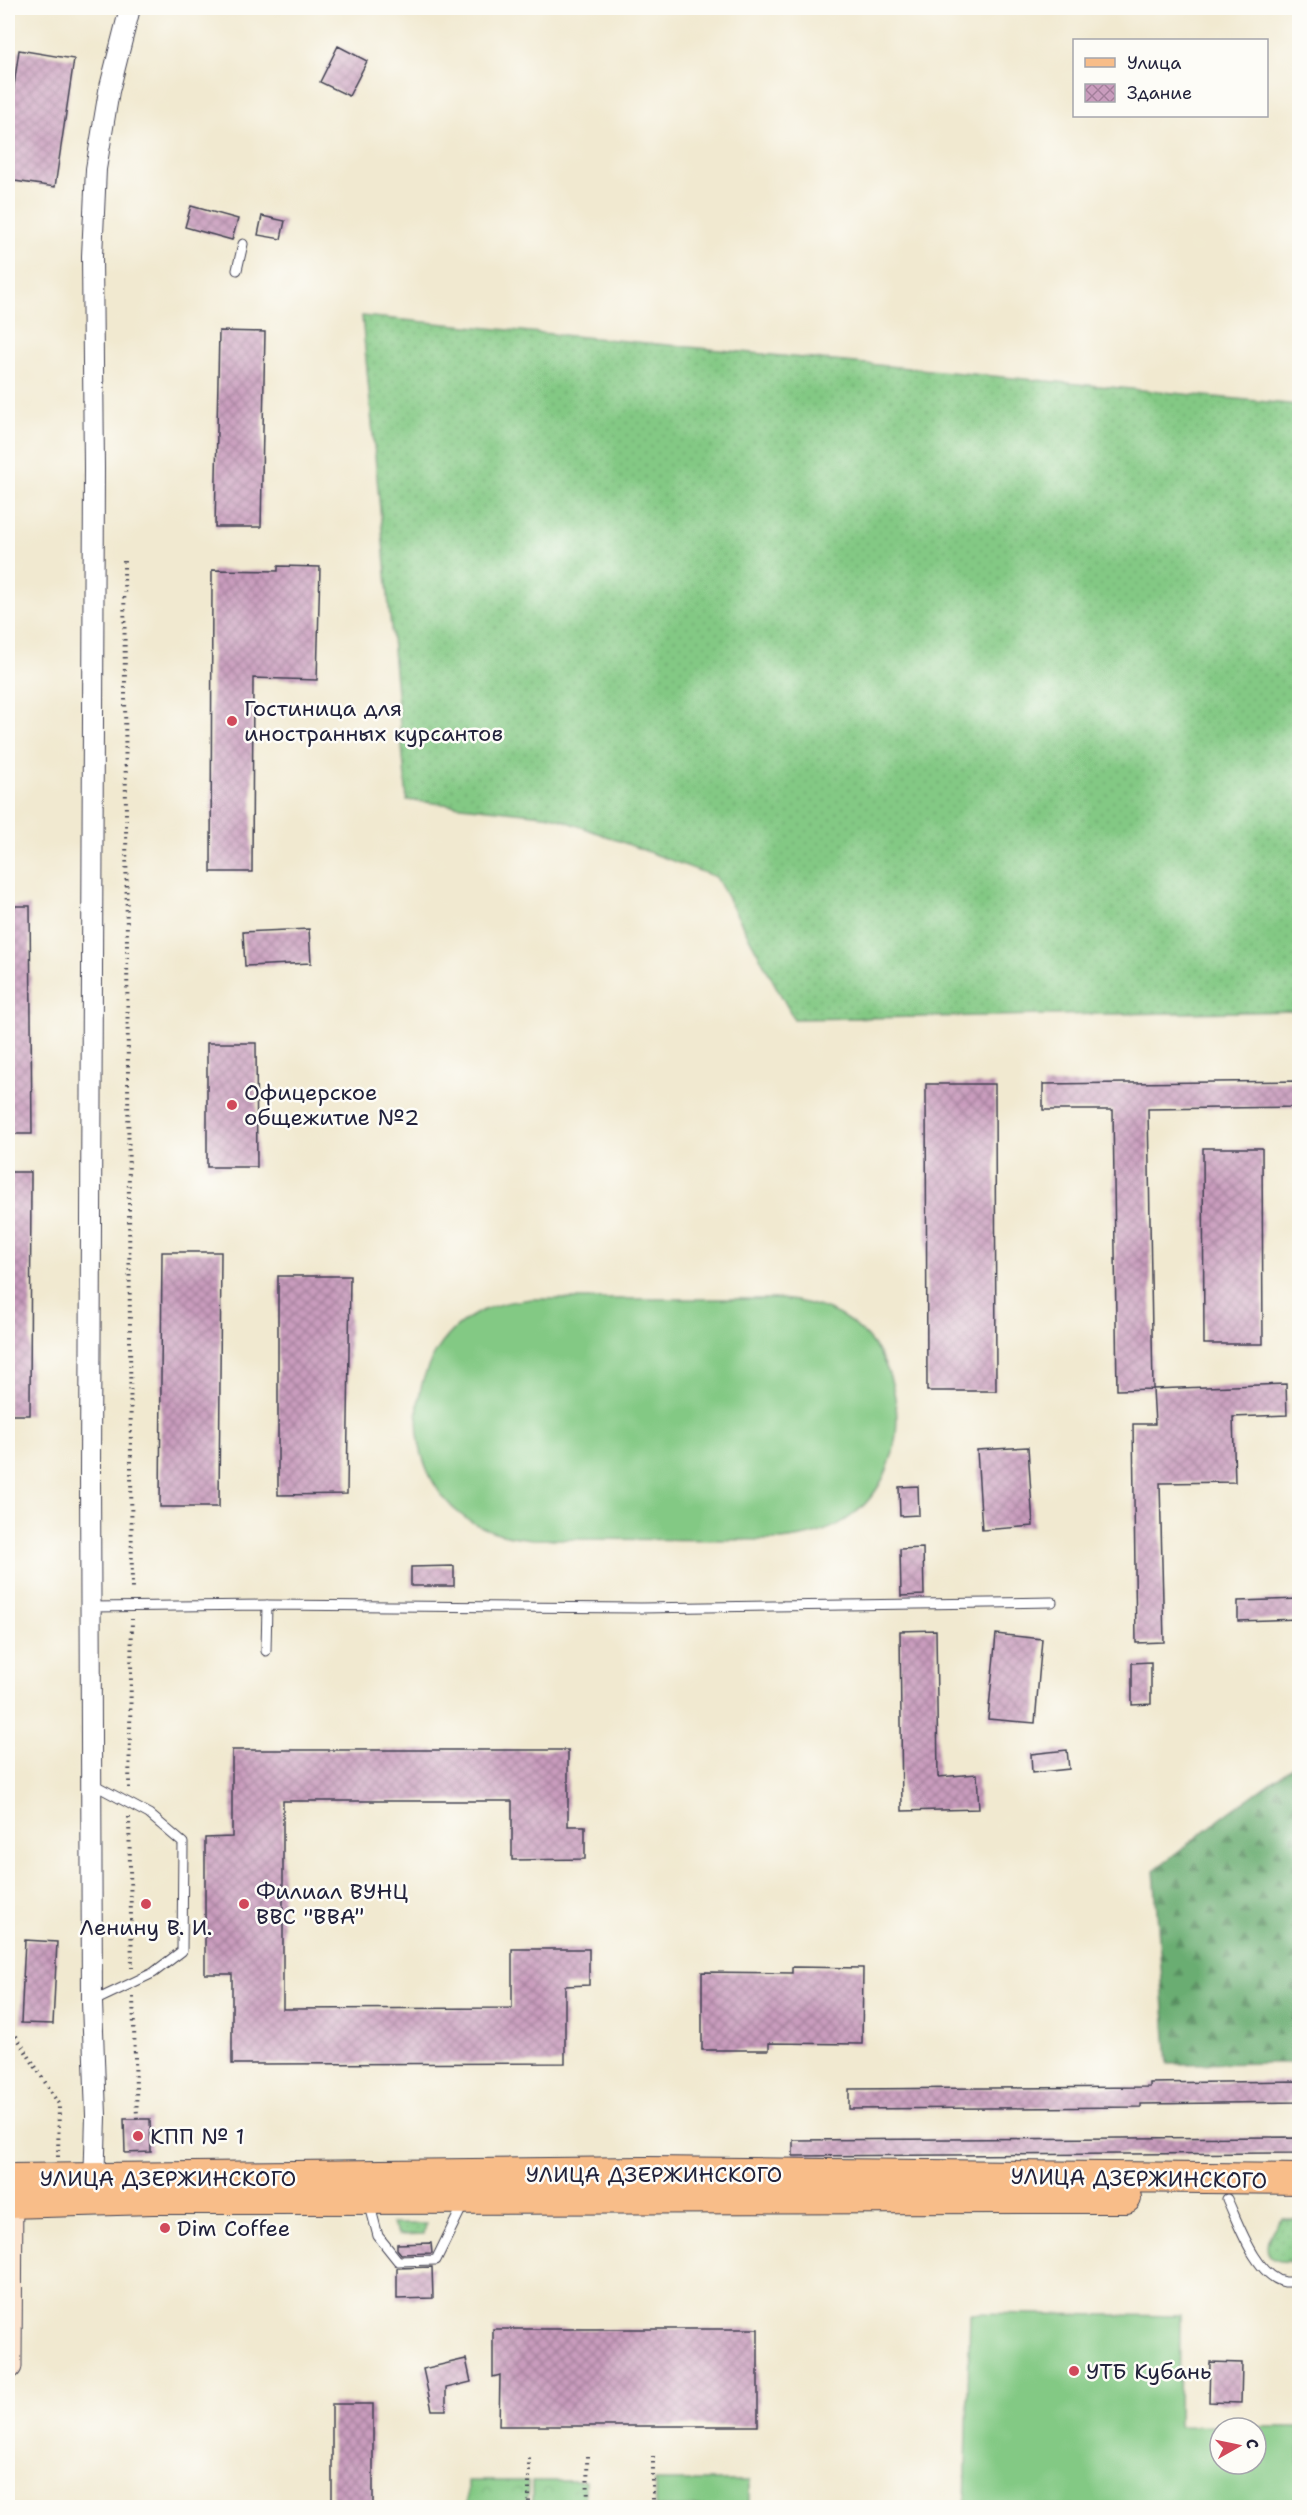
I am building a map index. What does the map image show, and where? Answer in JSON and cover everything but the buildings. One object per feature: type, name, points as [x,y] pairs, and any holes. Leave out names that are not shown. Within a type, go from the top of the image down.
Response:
[{"type":"main road","name":"УЛИЦА ДЗЕРЖИНСКОГО","points":[[8,2191],[1299,2180]]},
{"type":"main road","name":"УЛИЦА ДЗЕРЖИНСКОГО","points":[[94,2190],[369,2200],[466,2200],[646,2186],[1227,2199],[1299,2198]]},
{"type":"street","points":[[94,2190],[96,2116],[92,2002],[90,1471],[94,480],[92,256],[96,169],[109,91],[130,8]]},
{"type":"street","points":[[8,2191],[8,2366]]},
{"type":"lane","points":[[237,270],[243,244]]},
{"type":"lane","points":[[92,1607],[267,1605],[641,1608],[1052,1602]]},
{"type":"lane","points":[[266,1651],[267,1605]]},
{"type":"lane","points":[[91,1783],[149,1814],[183,1843],[182,1951],[153,1972],[92,2002]]},
{"type":"lane","points":[[1227,2199],[1250,2248],[1262,2267],[1283,2282],[1299,2282]]},
{"type":"lane","points":[[369,2200],[378,2236],[398,2261],[436,2260],[466,2200]]},
{"type":"path","points":[[124,561],[132,1606],[129,1803],[137,2119]]},
{"type":"path","points":[[8,2027],[59,2104],[57,2164]]},
{"type":"path","points":[[8,2042],[16,2036]]},
{"type":"path","points":[[529,2508],[530,2456]]},
{"type":"path","points":[[587,2456],[588,2508]]},
{"type":"path","points":[[653,2456],[653,2508]]},
{"type":"green space","points":[[362,316],[1299,405],[1299,1011],[794,1019],[716,877],[552,816],[407,800]]},
{"type":"green space","points":[[532,1299],[782,1299],[807,1303],[831,1311],[857,1327],[877,1350],[890,1376],[896,1406],[896,1436],[889,1465],[875,1492],[854,1514],[829,1529],[792,1539],[532,1539],[503,1534],[476,1525],[460,1514],[439,1491],[425,1465],[418,1435],[418,1405],[425,1376],[438,1349],[458,1327],[484,1310]]},
{"type":"green space","points":[[1299,1762],[1299,2063],[1168,2064],[1154,1870]]},
{"type":"green space","points":[[1282,2219],[1299,2219],[1299,2261],[1280,2261],[1269,2254],[1267,2248],[1270,2235]]},
{"type":"green space","points":[[392,2224],[426,2224],[424,2234],[399,2235]]},
{"type":"green space","name":"УТБ Кубань","points":[[970,2313],[1180,2316],[1179,2426],[1208,2426],[1208,2476],[1268,2476],[1268,2427],[1299,2427],[1299,2507],[965,2507]]},
{"type":"green space","points":[[468,2481],[528,2481],[527,2507],[468,2507]]},
{"type":"green space","points":[[532,2481],[585,2481],[585,2507],[532,2507]]},
{"type":"green space","points":[[655,2481],[749,2481],[749,2507],[655,2507]]},
{"type":"place","name":"Гостиница для иностранных курсантов","points":[[232,721]]},
{"type":"place","name":"Офицерское общежитие №2","points":[[232,1105]]},
{"type":"place","name":"Ленину В. И.","points":[[146,1904]]},
{"type":"place","name":"Филиал ВУНЦ ВВС \"ВВА\"","points":[[244,1904]]},
{"type":"place","name":"КПП № 1","points":[[138,2136]]},
{"type":"place","name":"Dim Coffee","points":[[165,2228]]},
{"type":"place","name":"УТБ Кубань","points":[[1074,2371]]}]
